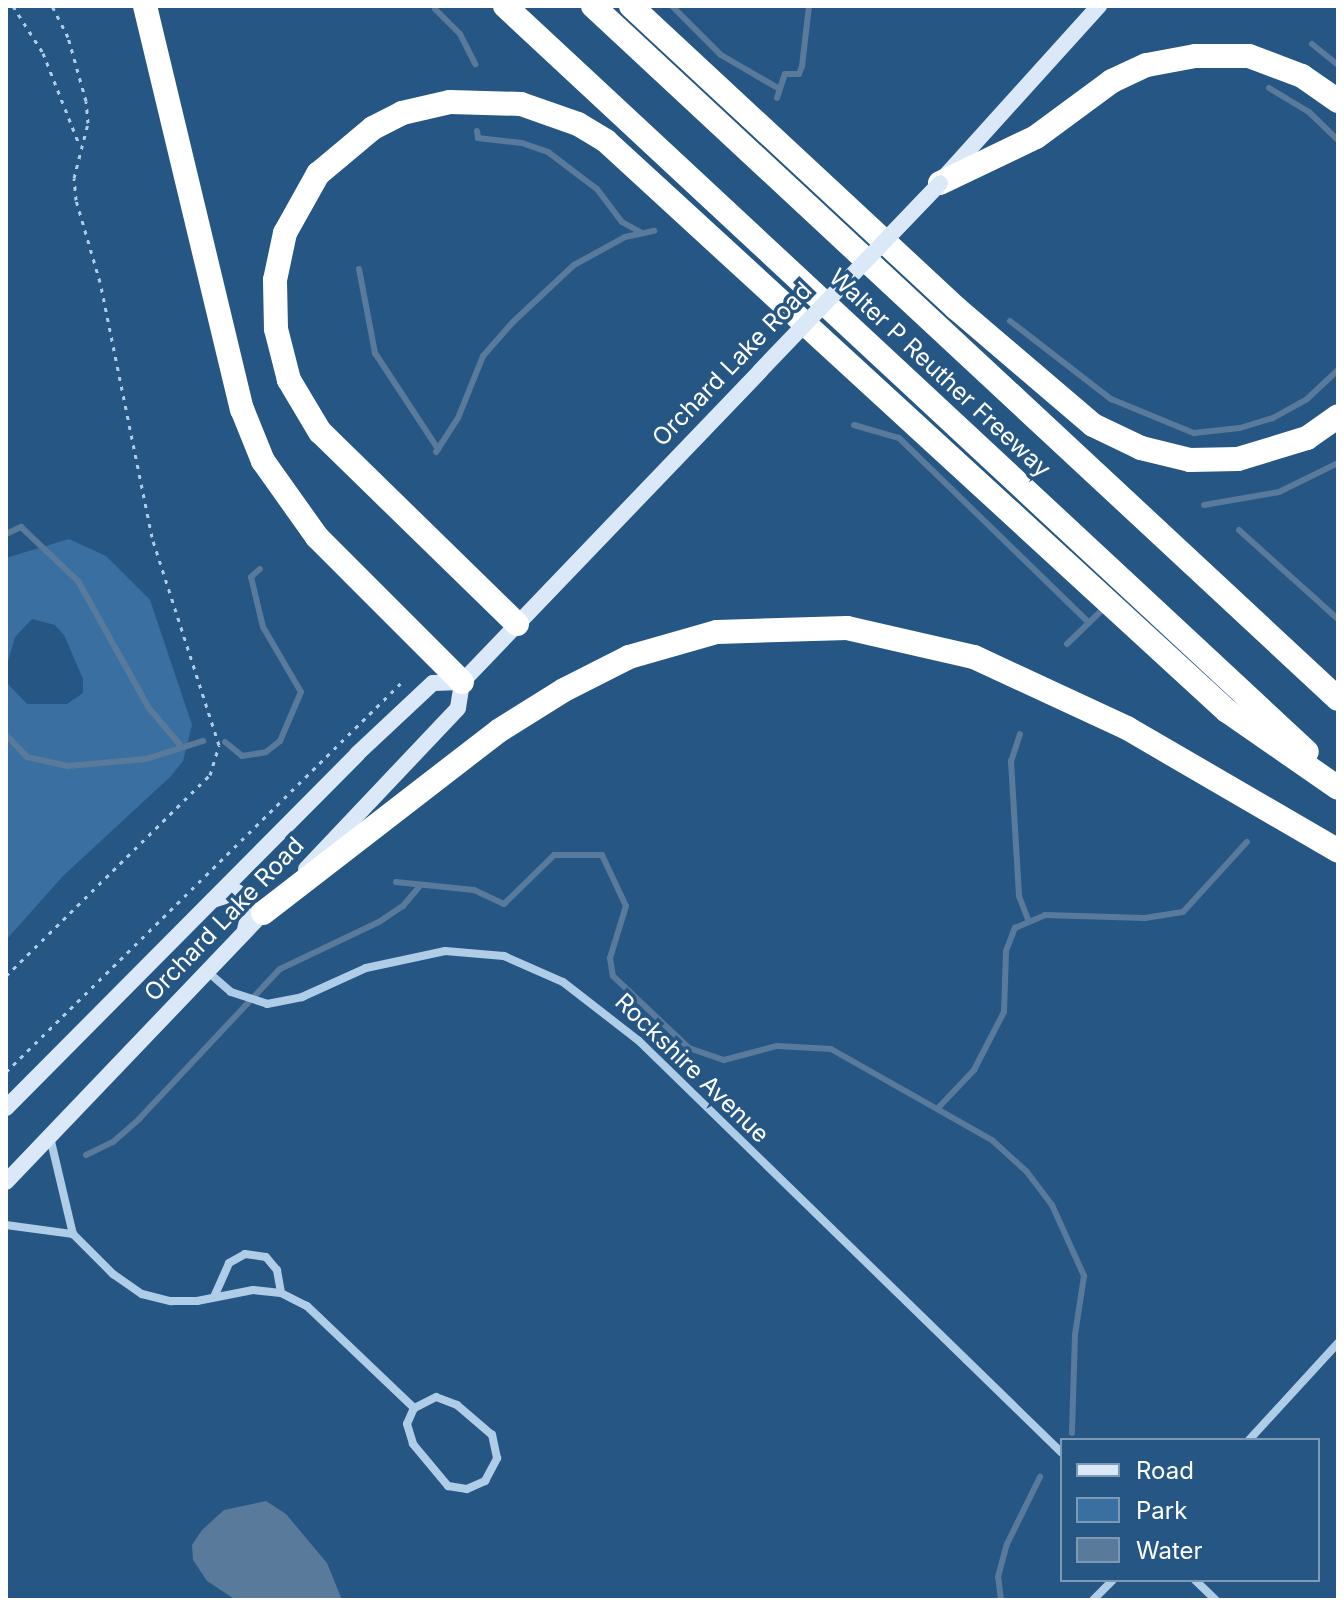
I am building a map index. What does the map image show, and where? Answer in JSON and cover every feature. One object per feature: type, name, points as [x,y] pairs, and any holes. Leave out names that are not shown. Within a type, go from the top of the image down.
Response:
[{"type":"highway","points":[[145,6],[242,409],[263,461],[317,537],[462,682]]},
{"type":"highway","name":"Walter P Reuther Freeway","points":[[505,6],[1338,780]]},
{"type":"highway","name":"Walter P Reuther Freeway","points":[[593,6],[1338,699]]},
{"type":"highway","points":[[631,6],[977,327],[1093,425],[1141,448],[1190,460],[1238,459],[1307,438],[1338,416]]},
{"type":"highway","points":[[940,183],[1024,143],[1112,81],[1147,65],[1195,56],[1249,56],[1302,76],[1338,101]]},
{"type":"highway","points":[[517,624],[320,432],[289,380],[276,329],[275,280],[285,233],[318,174],[373,128],[402,113],[450,102],[521,104],[578,124],[606,141],[1227,711],[1338,788]]},
{"type":"highway","points":[[263,913],[500,730],[564,690],[629,657],[717,632],[847,628],[974,657],[1127,728],[1338,851]]},
{"type":"main road","name":"Orchard Lake Road","points":[[6,1182],[458,708],[462,682],[940,183],[1099,6]]},
{"type":"main road","name":"Orchard Lake Road","points":[[6,1108],[209,901],[433,683],[462,682]]},
{"type":"main road","points":[[209,901],[237,892],[246,898],[250,908],[243,934]]},
{"type":"street","name":"Rockshire Avenue","points":[[208,971],[231,992],[267,1004],[302,997],[378,964],[445,951],[504,956],[563,982],[639,1041],[1060,1451]]},
{"type":"street","points":[[50,1136],[73,1234]]},
{"type":"street","points":[[6,1225],[73,1234],[142,1294],[171,1301],[253,1290],[281,1293],[307,1306],[414,1408]]},
{"type":"street","points":[[214,1297],[229,1263],[245,1254],[266,1257],[277,1270],[281,1293]]},
{"type":"street","points":[[1251,1438],[1338,1343]]},
{"type":"street","points":[[436,1397],[457,1405],[492,1435],[497,1458],[485,1481],[467,1489],[448,1486],[413,1444],[407,1424],[414,1408],[436,1397]]},
{"type":"street","points":[[1093,1600],[1111,1582]]},
{"type":"street","points":[[1197,1582],[1216,1600]]},
{"type":"path","points":[[13,6],[43,53],[80,148]]},
{"type":"path","points":[[6,976],[210,775],[219,745],[152,537],[100,282],[76,200],[80,148],[88,123],[86,101],[68,37],[52,6]]},
{"type":"path","points":[[6,1072],[403,681]]},
{"type":"green space","points":[[69,539],[106,556],[150,600],[192,725],[183,761],[170,777],[63,876],[6,940],[6,682],[27,704],[67,704],[83,693],[83,679],[64,635],[55,625],[32,619],[15,637],[6,668],[6,558]]},
{"type":"water","points":[[266,1501],[286,1514],[327,1563],[342,1600],[236,1600],[207,1581],[193,1560],[192,1545],[202,1530],[224,1510]]},
{"type":"waterway","points":[[672,6],[721,55],[778,88]]},
{"type":"waterway","points":[[777,98],[785,74],[799,74],[802,66],[809,6]]},
{"type":"waterway","points":[[435,9],[460,34],[475,64]]},
{"type":"waterway","points":[[1312,44],[1338,65]]},
{"type":"waterway","points":[[1269,88],[1309,112],[1338,140]]},
{"type":"waterway","points":[[477,131],[478,138],[522,143],[548,152],[597,189],[622,222],[642,233]]},
{"type":"waterway","points":[[436,452],[458,418],[483,356],[513,322],[574,265],[625,237],[654,231]]},
{"type":"waterway","points":[[359,269],[375,353],[438,449]]},
{"type":"waterway","points":[[1010,321],[1111,399],[1194,433],[1240,428],[1273,418],[1307,399],[1338,370]]},
{"type":"waterway","points":[[854,425],[899,438],[1089,623]]},
{"type":"waterway","points":[[1204,505],[1279,492],[1338,463]]},
{"type":"waterway","points":[[6,534],[21,527],[78,581],[148,707],[181,746]]},
{"type":"waterway","points":[[1239,530],[1338,619]]},
{"type":"waterway","points":[[225,742],[242,756],[266,752],[280,741],[301,692],[263,627],[251,577],[260,569]]},
{"type":"waterway","points":[[1067,644],[1100,612]]},
{"type":"waterway","points":[[1020,734],[1011,761],[1019,896],[1028,920]]},
{"type":"waterway","points":[[6,735],[27,757],[68,766],[146,759],[203,741]]},
{"type":"waterway","points":[[939,1107],[974,1070],[1004,1012],[1006,951],[1015,928],[1045,915],[1145,918],[1183,912],[1247,842]]},
{"type":"waterway","points":[[396,882],[474,890],[504,904],[554,855],[602,855],[626,906],[610,958],[613,976],[689,1048],[724,1060],[777,1046],[831,1049],[992,1140],[1027,1172],[1052,1205],[1084,1276],[1075,1335],[1072,1433]]},
{"type":"waterway","points":[[86,1155],[113,1142],[139,1119],[280,969],[379,922],[403,906],[419,887]]},
{"type":"waterway","points":[[1001,1600],[998,1577],[1007,1544],[1040,1477]]}]
